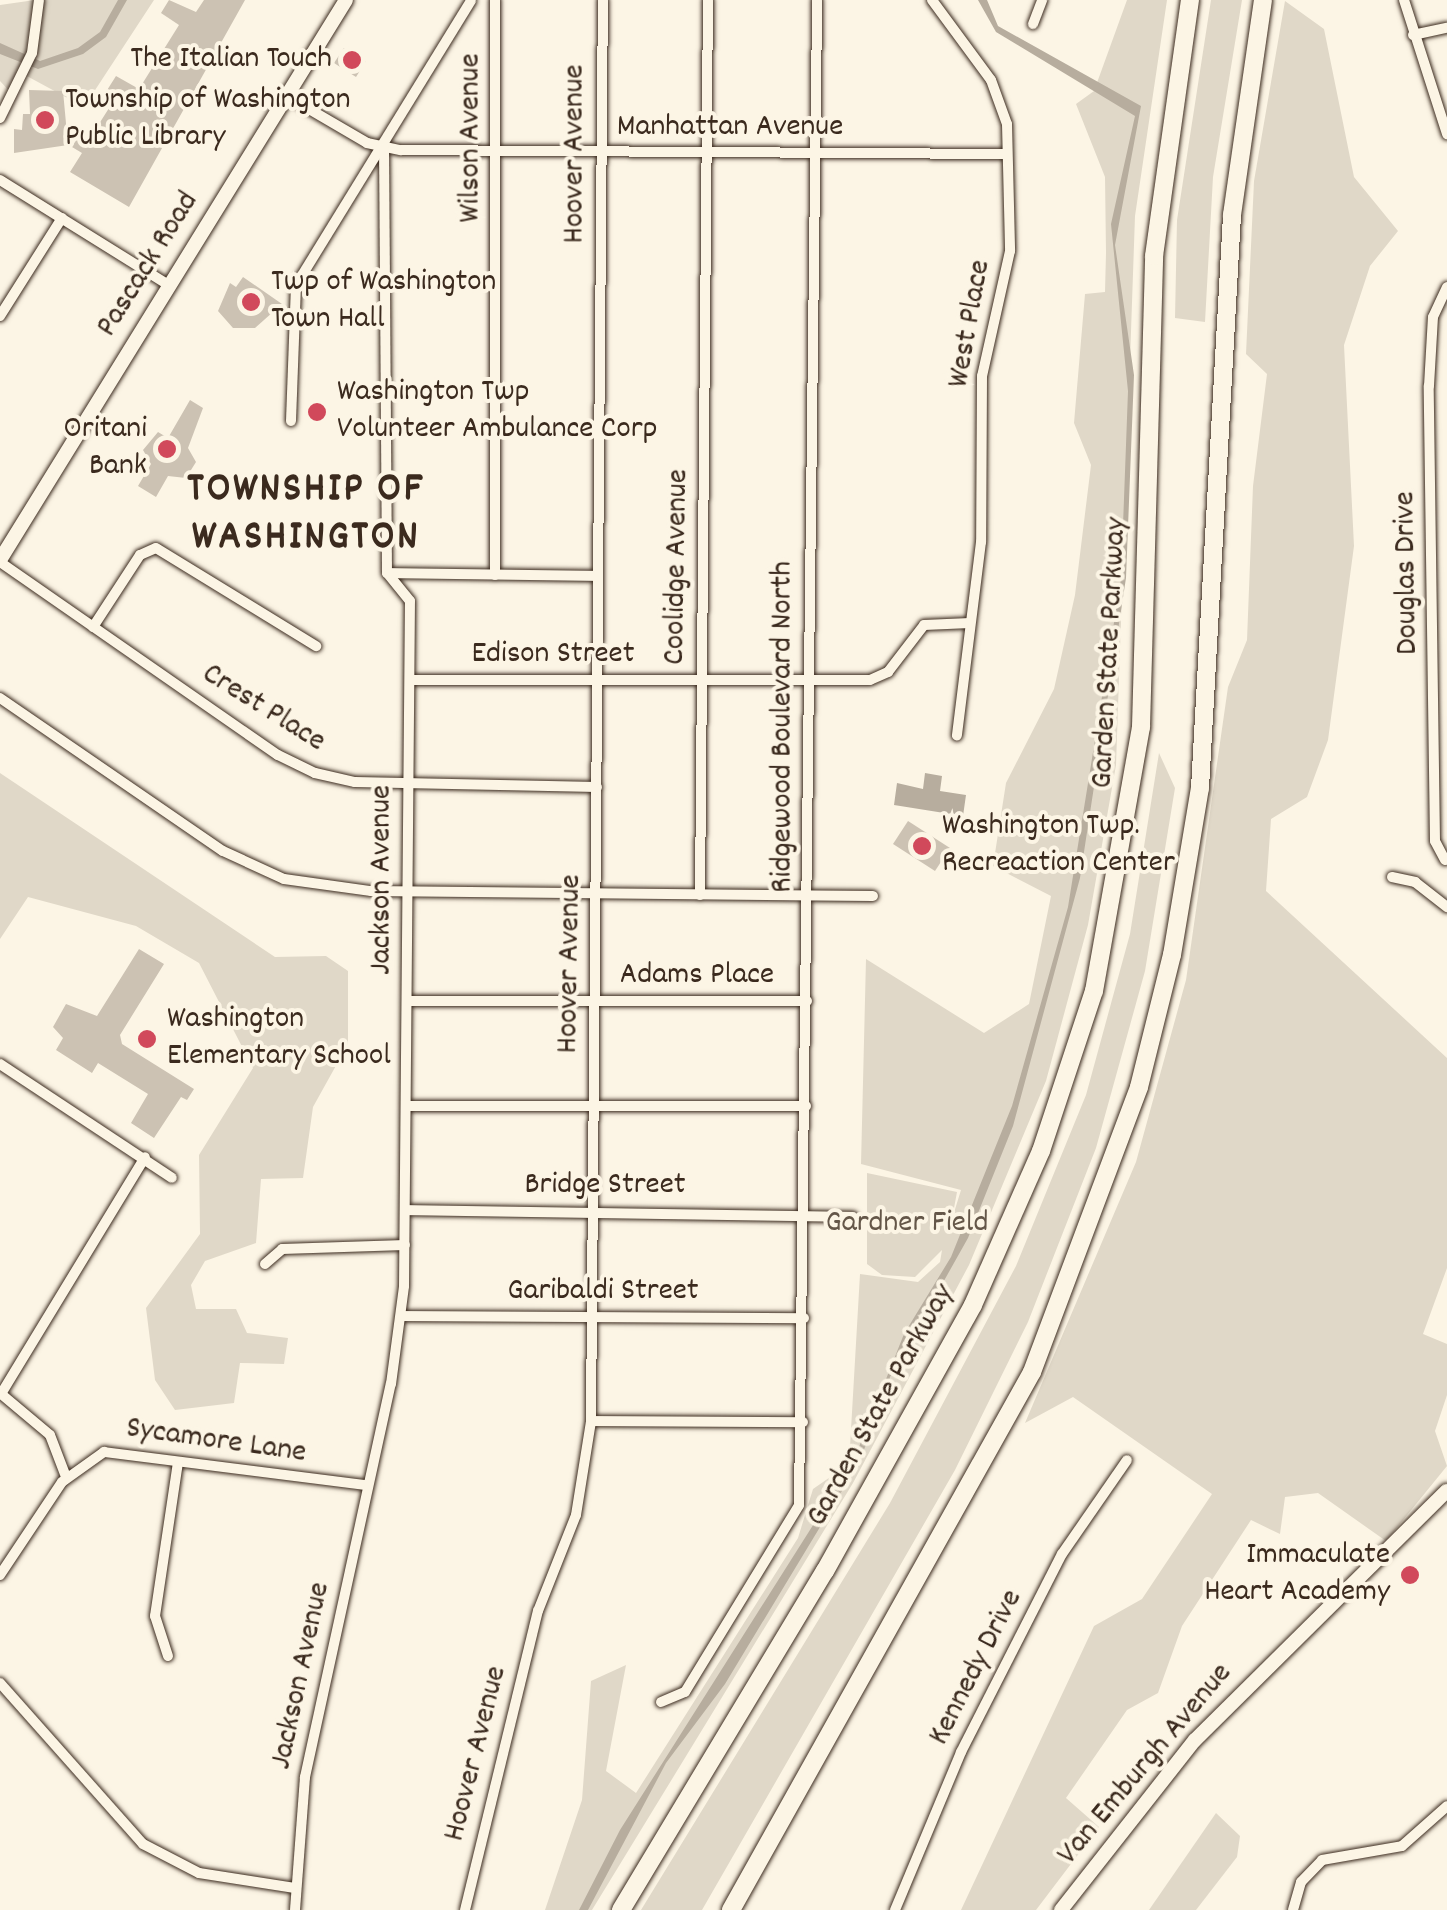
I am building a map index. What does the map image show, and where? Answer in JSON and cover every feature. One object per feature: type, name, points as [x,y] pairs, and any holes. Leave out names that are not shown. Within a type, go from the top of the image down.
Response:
[{"type":"highway","name":"Garden State Parkway","points":[[621,1910],[825,1571],[980,1290],[1041,1151],[1094,991],[1141,727],[1154,256],[1190,0]]},
{"type":"highway","points":[[731,1910],[1032,1372],[1097,1216],[1139,1087],[1172,955],[1200,788],[1229,248],[1255,48],[1266,0]]},
{"type":"highway","points":[[612,1910],[674,1817]]},
{"type":"street","points":[[0,118],[27,68],[36,34],[38,0]]},
{"type":"street","name":"Pascack Road","points":[[0,561],[346,0]]},
{"type":"street","points":[[290,421],[296,285],[384,148],[385,135],[471,0]]},
{"type":"street","name":"Wilson Avenue","points":[[495,575],[496,0]]},
{"type":"street","name":"Hoover Avenue","points":[[465,1910],[538,1610],[576,1515],[591,1421],[603,0]]},
{"type":"street","name":"Coolidge Avenue","points":[[700,895],[708,0]]},
{"type":"street","name":"Ridgewood Boulevard North","points":[[661,1702],[685,1692],[758,1566],[792,1524],[802,1454],[817,0]]},
{"type":"street","name":"West Place","points":[[932,0],[998,94],[1008,154],[1010,251],[982,376],[983,503],[957,736]]},
{"type":"street","points":[[1034,24],[1042,0]]},
{"type":"street","points":[[1404,0],[1447,134]]},
{"type":"street","points":[[1414,35],[1447,28]]},
{"type":"street","name":"Manhattan Avenue","points":[[285,96],[384,148],[1008,154]]},
{"type":"street","name":"Jackson Avenue","points":[[294,1910],[305,1776],[401,1316],[405,1245],[410,601],[387,573],[384,148]]},
{"type":"street","points":[[0,180],[169,285]]},
{"type":"street","points":[[0,316],[62,218]]},
{"type":"street","name":"Douglas Drive","points":[[1444,860],[1435,842],[1441,752],[1429,386],[1432,317],[1447,287]]},
{"type":"street","points":[[93,627],[140,554],[156,548],[316,646]]},
{"type":"street","name":"Crest Place","points":[[0,561],[297,766],[354,782],[597,787]]},
{"type":"street","points":[[387,573],[598,576]]},
{"type":"street","name":"Edison Street","points":[[410,680],[879,677],[924,624],[970,624]]},
{"type":"street","points":[[0,698],[243,862],[306,884],[408,892],[873,896]]},
{"type":"street","points":[[1392,877],[1416,882],[1447,908]]},
{"type":"street","name":"Adams Place","points":[[407,1001],[807,1000]]},
{"type":"street","points":[[0,1064],[172,1178]]},
{"type":"street","points":[[406,1106],[806,1106]]},
{"type":"street","points":[[66,1477],[50,1435],[1,1394],[145,1158]]},
{"type":"street","name":"Bridge Street","points":[[405,1210],[805,1211],[853,1217]]},
{"type":"street","points":[[265,1264],[282,1249],[405,1245]]},
{"type":"street","name":"Garibaldi Street","points":[[401,1316],[804,1318]]},
{"type":"street","points":[[591,1421],[803,1422]]},
{"type":"street","name":"Sycamore Lane","points":[[0,1575],[66,1477],[93,1456],[116,1450],[178,1463],[365,1485]]},
{"type":"street","name":"Kennedy Drive","points":[[895,1910],[961,1752],[1062,1554],[1128,1460]]},
{"type":"street","points":[[168,1656],[154,1628],[178,1463]]},
{"type":"street","name":"Van Emburgh Avenue","points":[[1060,1910],[1207,1727],[1447,1490]]},
{"type":"street","points":[[0,1683],[143,1844],[199,1873],[295,1888]]},
{"type":"street","points":[[1292,1910],[1306,1874],[1322,1860],[1402,1846],[1447,1806]]},
{"type":"green space","points":[[35,0],[154,0],[84,107],[25,75],[13,95],[0,81],[0,5]]},
{"type":"green space","name":"Gardner Field","points":[[1127,0],[1167,0],[1135,216],[1116,765],[1088,925],[1046,1081],[969,1265],[853,1483],[592,1910],[545,1910],[582,1800],[591,1681],[626,1665],[606,1771],[636,1793],[798,1538],[813,1489],[849,1464],[860,1274],[918,1282],[940,1262],[942,1250],[915,1277],[882,1275],[867,1264],[867,1173],[957,1192],[952,1219],[961,1190],[861,1164],[866,959],[984,1033],[1029,1004],[1051,896],[993,866],[1006,783],[1054,689],[1075,595],[1091,465],[1074,423],[1085,294],[1105,292],[1106,253],[1105,177],[1076,104],[1094,91]]},
{"type":"green space","points":[[1211,0],[1242,0],[1213,177],[1205,322],[1175,318],[1177,220]]},
{"type":"green space","points":[[1285,1],[1324,29],[1354,177],[1398,231],[1370,266],[1344,345],[1354,546],[1328,740],[1307,797],[1271,819],[1266,891],[1447,1058],[1447,1268],[1423,1334],[1447,1344],[1447,1395],[1435,1431],[1447,1466],[1386,1541],[1318,1493],[1285,1497],[1280,1534],[1251,1520],[1182,1626],[1158,1693],[1127,1710],[1066,1798],[1099,1827],[1036,1910],[961,1910],[1094,1626],[1142,1599],[1212,1494],[1073,1397],[1025,1423],[1136,1162],[1186,980],[1228,687],[1247,640],[1253,486],[1267,374],[1246,354],[1254,181]]},
{"type":"green space","points":[[1159,753],[1175,788],[1145,971],[1096,1148],[1028,1322],[955,1470],[702,1910],[641,1910],[890,1503],[1016,1266],[1086,1095],[1130,934]]},
{"type":"green space","points":[[0,773],[275,957],[326,956],[348,971],[348,1044],[313,1107],[303,1178],[261,1179],[256,1243],[205,1261],[191,1285],[196,1309],[236,1309],[247,1333],[288,1338],[284,1364],[240,1363],[234,1403],[175,1410],[155,1380],[146,1308],[200,1234],[199,1155],[253,1068],[199,963],[136,926],[28,897],[0,939]]},
{"type":"green space","points":[[1216,1813],[1240,1836],[1237,1857],[1196,1910],[1149,1910]]},
{"type":"shaded area","points":[[118,0],[127,0],[106,37],[83,54],[38,69],[0,54],[0,43],[40,61],[78,48],[100,32]]},
{"type":"shaded area","points":[[978,0],[987,0],[998,26],[1141,106],[1115,245],[1134,375],[1126,578],[1080,878],[1013,1126],[968,1238],[890,1377],[860,1461],[725,1684],[666,1763],[588,1910],[579,1910],[620,1830],[853,1462],[904,1334],[951,1257],[1012,1106],[1068,907],[1121,579],[1128,391],[1111,224],[1135,116],[996,32]]},
{"type":"shaded area","points":[[925,773],[942,776],[940,791],[966,795],[963,816],[894,805],[897,783],[923,789]]},
{"type":"building","points":[[169,0],[196,12],[204,0],[245,0],[129,207],[70,172],[82,153],[72,147],[81,132],[90,138],[111,105],[104,95],[116,76],[139,89],[179,25],[161,13]]},
{"type":"building","name":"The Italian Touch","points":[[344,48],[366,61],[356,77],[334,63]]},
{"type":"building","name":"Township of Washington Public Library","points":[[29,90],[63,91],[68,145],[14,153],[14,129],[22,130],[23,114],[30,114]]},
{"type":"building","name":"Twp of Washington Town Hall","points":[[243,277],[282,304],[255,328],[233,328],[218,311],[230,283],[236,287]]},
{"type":"building","name":"Oritani Bank","points":[[190,400],[203,408],[188,448],[196,462],[186,478],[168,476],[156,497],[138,486],[151,464],[143,450],[158,432],[168,438]]},
{"type":"building","name":"Washington Twp. Recreaction Center","points":[[908,821],[950,848],[935,871],[893,844]]},
{"type":"building","name":"Washington Elementary School","points":[[139,949],[164,964],[120,1035],[122,1044],[194,1089],[187,1100],[181,1097],[154,1138],[131,1123],[148,1094],[98,1063],[92,1073],[56,1050],[63,1038],[53,1027],[66,1004],[97,1016]]},
{"type":"place","name":"The Italian Touch","points":[[352,60]]},
{"type":"place","name":"Township of Washington Public Library","points":[[45,120]]},
{"type":"place","name":"Twp of Washington Town Hall","points":[[251,302]]},
{"type":"place","name":"Washington Twp Volunteer Ambulance Corp","points":[[317,412]]},
{"type":"place","name":"Oritani Bank","points":[[167,449]]},
{"type":"place","name":"Washington Twp. Recreaction Center","points":[[922,846]]},
{"type":"place","name":"Washington Elementary School","points":[[147,1039]]},
{"type":"place","name":"Immaculate Heart Academy","points":[[1410,1575]]},
{"type":"district","name":"TOWNSHIP OF WASHINGTON","points":[[306,515]]}]
